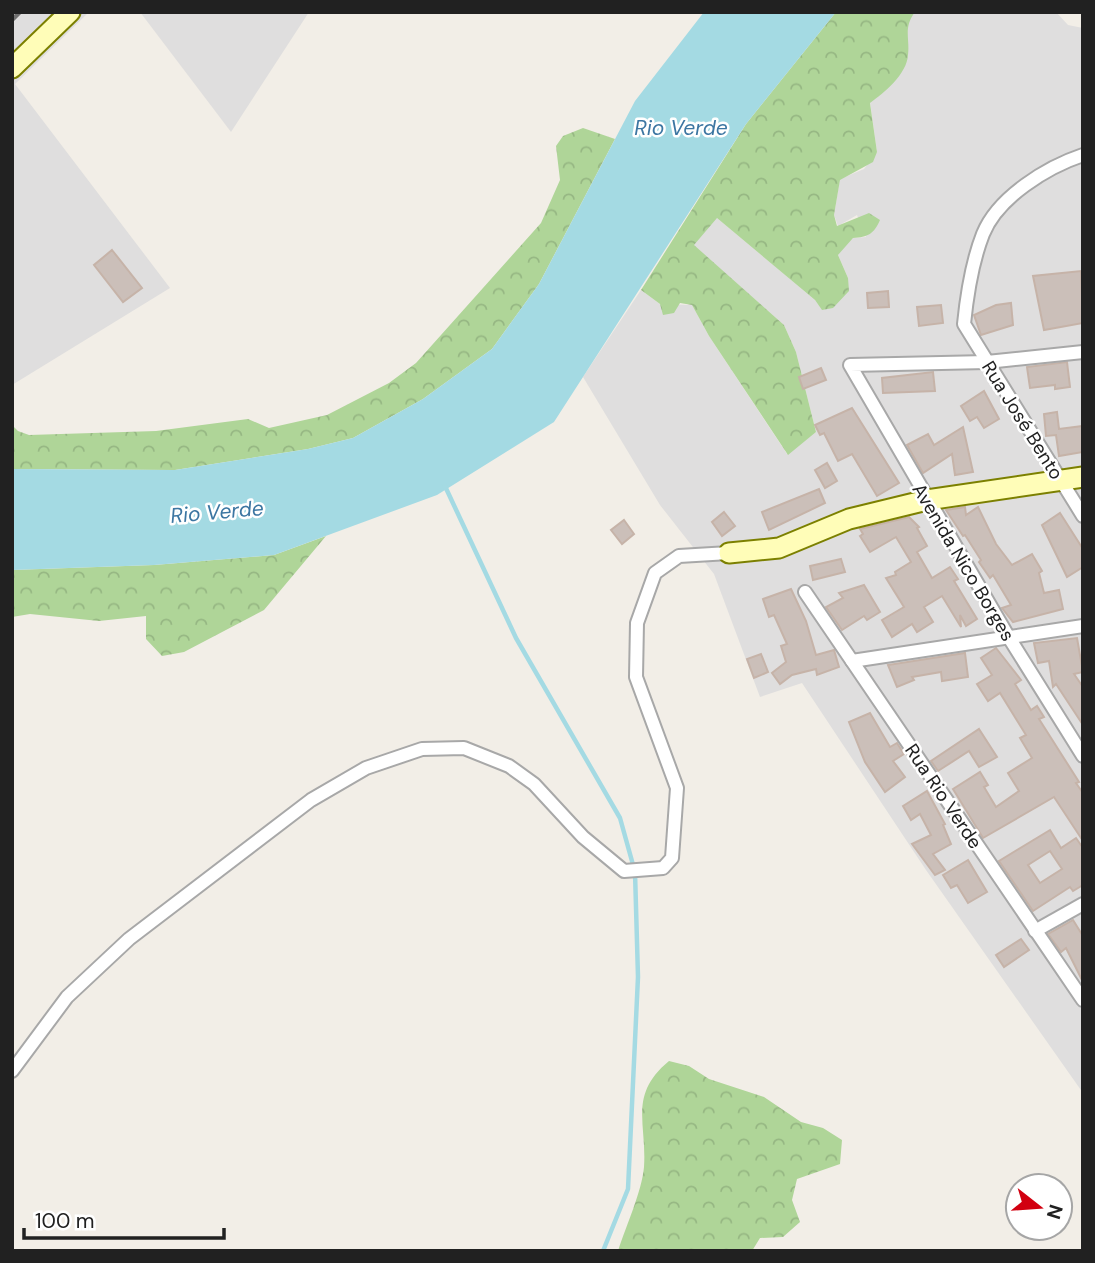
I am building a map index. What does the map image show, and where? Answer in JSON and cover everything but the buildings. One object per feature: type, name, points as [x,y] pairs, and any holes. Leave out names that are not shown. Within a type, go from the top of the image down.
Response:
[{"type":"street","points":[[12,68],[70,12]]},
{"type":"street","name":"Rua José Bento","points":[[1083,155],[1034,180],[1001,206],[983,232],[968,289],[964,324],[1083,516]]},
{"type":"street","points":[[987,362],[1083,352]]},
{"type":"street","name":"Avenida Nico Borges","points":[[987,362],[850,365],[1008,636],[1083,756]]},
{"type":"street","points":[[12,1071],[67,997],[128,939],[311,800],[366,768],[422,749],[464,748],[509,766],[534,784],[583,837],[624,871],[663,869],[671,858],[677,788],[636,677],[637,623],[655,573],[679,556],[779,548],[849,519],[927,500],[1083,477]]},
{"type":"street","name":"Rua Rio Verde","points":[[805,592],[1083,1000]]},
{"type":"street","points":[[852,661],[1083,626]]},
{"type":"street","points":[[1035,931],[1083,904]]},
{"type":"shaded area","points":[[12,12],[89,12],[15,84],[170,288],[12,385]]},
{"type":"shaded area","points":[[140,12],[309,12],[231,132]]},
{"type":"shaded area","points":[[915,12],[1056,12],[1068,25],[1083,28],[1083,1093],[926,870],[802,683],[760,697],[714,574],[660,505],[583,377],[641,290],[660,304],[692,305],[709,336],[787,454],[816,432],[796,352],[784,325],[693,245],[716,217],[815,300],[822,309],[848,278],[838,255],[844,245],[853,238],[866,237],[857,215],[838,226],[834,215],[840,179],[864,169],[877,152],[870,102],[880,95],[908,56],[906,32],[908,21]]},
{"type":"green space","points":[[836,12],[915,12],[908,28],[908,55],[904,69],[888,88],[870,103],[877,152],[873,162],[840,180],[834,215],[837,226],[869,213],[880,220],[873,232],[867,236],[853,238],[838,255],[848,278],[849,291],[833,308],[822,310],[815,300],[717,218],[694,245],[784,325],[796,352],[816,432],[788,455],[709,336],[692,305],[680,303],[674,313],[663,315],[660,304],[641,290],[746,124]]},
{"type":"green space","points":[[583,128],[615,139],[539,284],[492,349],[423,399],[353,438],[308,449],[175,470],[12,469],[12,425],[18,431],[29,435],[156,431],[248,419],[269,428],[327,415],[389,383],[416,363],[541,223],[560,180],[556,146],[563,136]]},
{"type":"green space","points":[[326,536],[264,610],[184,652],[162,656],[146,639],[146,616],[99,621],[30,614],[12,617],[12,570],[154,565],[274,555]]},
{"type":"green space","points":[[669,1061],[689,1066],[709,1079],[764,1097],[801,1122],[823,1128],[842,1140],[840,1164],[797,1179],[792,1200],[800,1222],[783,1237],[760,1238],[752,1251],[618,1251],[643,1176],[644,1098],[656,1074]]},
{"type":"water","name":"Rio Verde","points":[[704,12],[836,12],[746,124],[554,422],[437,495],[274,555],[154,565],[12,570],[12,469],[175,470],[308,449],[353,438],[423,399],[492,349],[539,284],[635,101]]},
{"type":"waterway","points":[[444,484],[516,638],[620,818],[635,872],[638,977],[628,1189],[603,1251]]},
{"type":"railway","points":[[12,20],[20,12]]}]
